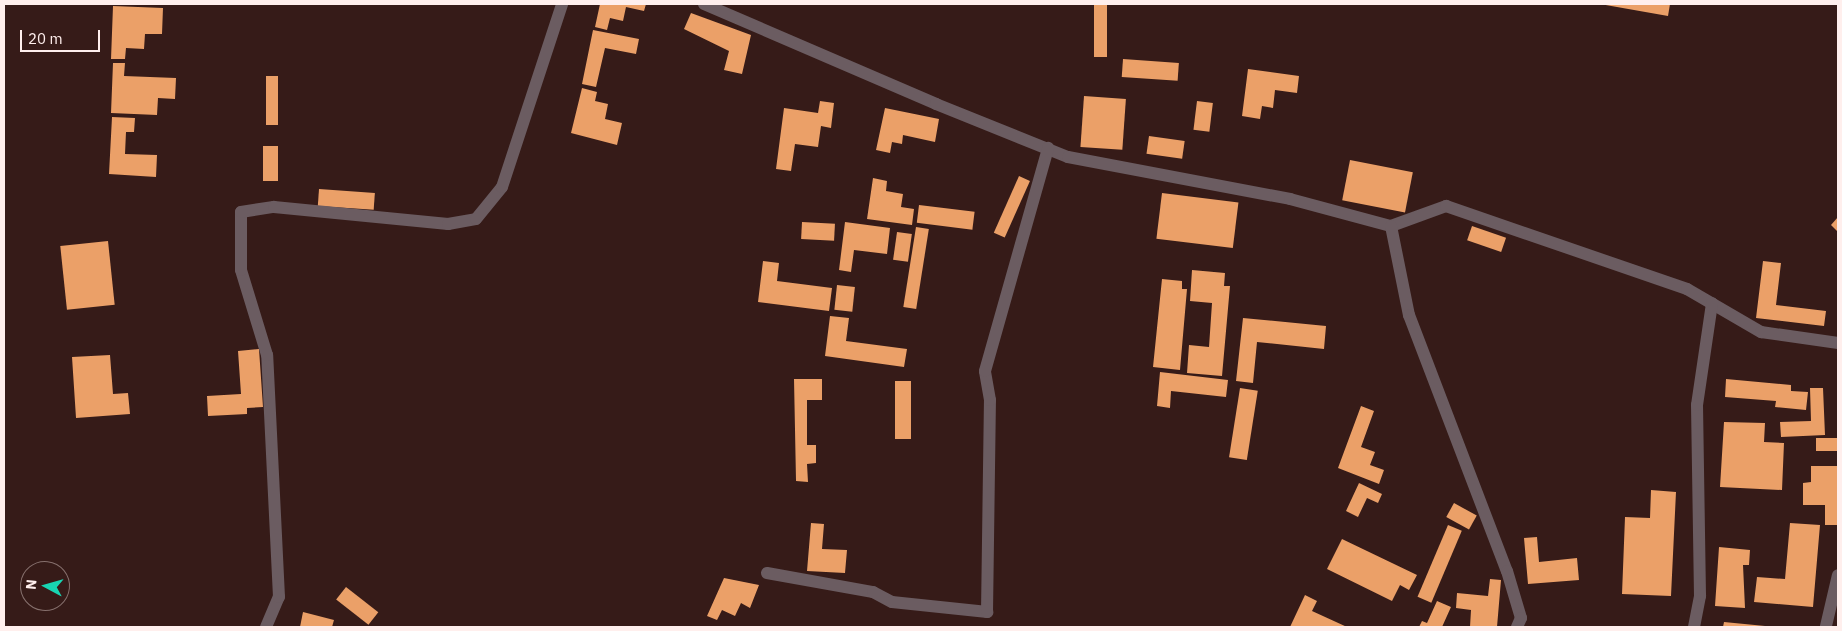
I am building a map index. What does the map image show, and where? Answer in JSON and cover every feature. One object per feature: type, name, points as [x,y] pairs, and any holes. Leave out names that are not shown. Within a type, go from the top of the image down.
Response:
[{"type":"street","points":[[266,627],[279,598],[266,355],[241,270],[241,212],[274,208],[448,224],[476,219],[502,187],[562,4]]},
{"type":"street","points":[[704,4],[1068,156],[1290,199],[1392,226],[1446,206],[1687,289],[1761,332],[1838,342]]},
{"type":"street","points":[[767,573],[873,592],[892,602],[987,612],[990,400],[985,371],[1048,148]]},
{"type":"street","points":[[1392,226],[1409,315],[1507,571],[1521,618],[1517,627]]},
{"type":"street","points":[[1694,627],[1700,596],[1697,405],[1712,303]]},
{"type":"street","points":[[1826,626],[1838,575]]},
{"type":"building","points":[[600,4],[646,4],[644,11],[626,7],[623,21],[610,18],[607,30],[595,27]]},
{"type":"building","points":[[1094,4],[1107,4],[1107,57],[1094,57]]},
{"type":"building","points":[[1600,4],[1670,4],[1668,16]]},
{"type":"building","points":[[113,6],[163,8],[162,34],[145,34],[144,49],[126,48],[125,59],[111,59]]},
{"type":"building","points":[[691,13],[751,35],[742,74],[724,70],[729,51],[684,29]]},
{"type":"building","points":[[593,30],[639,39],[636,54],[605,48],[596,87],[582,84]]},
{"type":"building","points":[[1123,59],[1179,63],[1178,81],[1122,77]]},
{"type":"building","points":[[113,63],[125,63],[124,76],[176,78],[175,99],[158,98],[157,115],[111,113]]},
{"type":"building","points":[[1248,69],[1299,76],[1297,93],[1275,90],[1273,108],[1262,106],[1260,119],[1242,116]]},
{"type":"building","points":[[266,76],[278,76],[278,125],[266,125]]},
{"type":"building","points":[[582,88],[597,92],[595,101],[608,104],[605,119],[622,123],[617,145],[571,133]]},
{"type":"building","points":[[1084,96],[1126,99],[1122,150],[1080,147]]},
{"type":"building","points":[[820,101],[834,103],[831,128],[821,126],[818,147],[795,144],[791,171],[776,169],[784,108],[818,113]]},
{"type":"building","points":[[1197,101],[1213,103],[1209,132],[1193,130]]},
{"type":"building","points":[[885,108],[939,119],[935,142],[903,135],[902,144],[892,142],[890,153],[876,150]]},
{"type":"building","points":[[112,117],[135,118],[134,132],[126,132],[125,154],[157,155],[156,177],[109,174]]},
{"type":"building","points":[[1149,136],[1185,141],[1182,159],[1146,154]]},
{"type":"building","points":[[263,146],[278,146],[278,181],[263,181]]},
{"type":"building","points":[[1350,160],[1413,172],[1405,212],[1342,200]]},
{"type":"building","points":[[1019,176],[1030,181],[1005,238],[994,233]]},
{"type":"building","points":[[873,178],[887,181],[886,191],[903,194],[901,207],[914,209],[912,225],[867,219]]},
{"type":"building","points":[[319,189],[375,193],[374,210],[318,206]]},
{"type":"building","points":[[1162,193],[1238,202],[1233,248],[1156,239]]},
{"type":"building","points":[[919,205],[975,212],[972,230],[917,223]]},
{"type":"building","points":[[1838,217],[1838,232],[1831,225]]},
{"type":"building","points":[[802,222],[835,224],[834,241],[801,239]]},
{"type":"building","points":[[845,222],[890,228],[887,254],[854,250],[851,272],[839,270]]},
{"type":"building","points":[[1472,226],[1506,238],[1501,252],[1467,240]]},
{"type":"building","points":[[916,227],[929,229],[916,309],[903,307]]},
{"type":"building","points":[[897,232],[912,234],[908,262],[893,260]]},
{"type":"building","points":[[108,241],[115,305],[67,310],[60,246]]},
{"type":"building","points":[[763,261],[779,263],[777,281],[832,288],[829,311],[758,302]]},
{"type":"building","points":[[1763,261],[1781,263],[1776,305],[1826,311],[1824,326],[1756,318]]},
{"type":"building","points":[[1192,270],[1225,273],[1224,286],[1230,286],[1222,376],[1187,373],[1189,345],[1209,347],[1212,303],[1190,301]]},
{"type":"building","points":[[1162,279],[1182,281],[1182,289],[1187,289],[1180,370],[1153,367]]},
{"type":"building","points":[[837,285],[855,287],[852,312],[834,310]]},
{"type":"building","points":[[830,316],[849,318],[846,341],[907,349],[904,367],[825,356]]},
{"type":"building","points":[[1243,318],[1326,326],[1324,349],[1257,342],[1253,383],[1236,381]]},
{"type":"building","points":[[259,349],[263,407],[247,408],[247,414],[208,416],[207,396],[241,394],[238,351]]},
{"type":"building","points":[[110,355],[113,394],[128,393],[130,414],[76,418],[72,357]]},
{"type":"building","points":[[1160,372],[1228,380],[1226,397],[1171,391],[1170,408],[1157,406]]},
{"type":"building","points":[[794,379],[822,379],[822,400],[807,400],[807,445],[816,445],[816,463],[807,464],[808,482],[796,481]]},
{"type":"building","points":[[1726,379],[1791,385],[1791,391],[1808,392],[1806,410],[1775,407],[1776,401],[1725,397]]},
{"type":"building","points":[[895,381],[911,381],[911,439],[895,439]]},
{"type":"building","points":[[1240,388],[1258,391],[1247,460],[1229,457]]},
{"type":"building","points":[[1810,388],[1823,388],[1825,435],[1781,437],[1780,422],[1811,421]]},
{"type":"building","points":[[1361,406],[1374,411],[1361,447],[1375,452],[1370,465],[1384,470],[1379,484],[1338,468]]},
{"type":"building","points":[[1724,422],[1765,423],[1764,442],[1784,443],[1782,490],[1720,487]]},
{"type":"building","points":[[1816,438],[1838,438],[1838,451],[1816,451]]},
{"type":"building","points":[[1811,466],[1838,466],[1838,525],[1825,525],[1825,505],[1803,505],[1803,483],[1811,482]]},
{"type":"building","points":[[1359,483],[1382,494],[1378,503],[1367,498],[1358,517],[1346,511]]},
{"type":"building","points":[[1651,490],[1676,492],[1671,596],[1622,594],[1625,517],[1650,518]]},
{"type":"building","points":[[1454,503],[1477,516],[1469,530],[1446,517]]},
{"type":"building","points":[[811,523],[824,524],[822,549],[847,550],[845,573],[807,571]]},
{"type":"building","points":[[1790,523],[1820,525],[1813,607],[1754,602],[1757,577],[1785,579]]},
{"type":"building","points":[[1448,525],[1462,531],[1431,603],[1418,597]]},
{"type":"building","points":[[1537,537],[1539,562],[1577,558],[1579,580],[1528,584],[1524,538]]},
{"type":"building","points":[[1342,539],[1417,575],[1409,590],[1400,585],[1392,601],[1327,569]]},
{"type":"building","points":[[1719,547],[1750,550],[1749,565],[1743,565],[1745,608],[1715,606]]},
{"type":"building","points":[[724,578],[759,585],[750,608],[741,603],[735,616],[722,610],[717,620],[707,616]]},
{"type":"building","points":[[1490,579],[1501,580],[1497,627],[1470,627],[1471,610],[1456,608],[1457,593],[1488,596]]},
{"type":"building","points":[[346,587],[378,612],[368,625],[336,600]]},
{"type":"building","points":[[1305,595],[1317,601],[1312,611],[1347,627],[1290,627]]},
{"type":"building","points":[[1437,601],[1451,607],[1442,627],[1419,627],[1422,621],[1427,623]]},
{"type":"building","points":[[303,612],[334,620],[332,627],[300,627]]},
{"type":"building","points":[[1724,622],[1765,626],[1765,627],[1723,627]]}]
